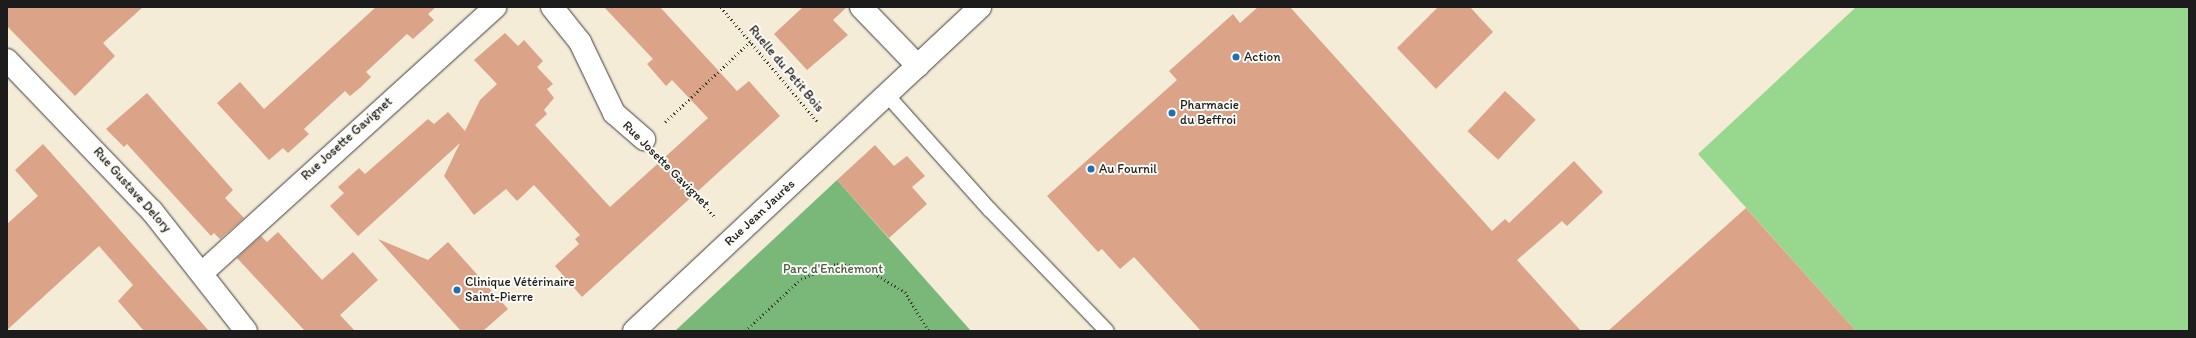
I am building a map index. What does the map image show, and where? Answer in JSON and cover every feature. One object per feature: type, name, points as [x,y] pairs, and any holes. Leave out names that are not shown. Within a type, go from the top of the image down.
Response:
[{"type":"street","name":"Rue Josette Gavignet","points":[[202,273],[495,7]]},
{"type":"street","name":"Rue Josette Gavignet","points":[[552,7],[580,42],[614,113],[645,141]]},
{"type":"street","points":[[861,7],[918,66]]},
{"type":"street","name":"Rue Jean Jaurès","points":[[634,331],[888,95],[980,7]]},
{"type":"street","name":"Rue Gustave Delory","points":[[7,60],[131,187],[202,273],[246,331]]},
{"type":"lane","points":[[888,95],[990,210],[1107,331]]},
{"type":"path","name":"Ruelle du Petit Bois","points":[[721,7],[820,125],[841,138]]},
{"type":"path","points":[[645,141],[676,109],[750,42]]},
{"type":"path","name":"Rue Josette Gavignet","points":[[645,141],[714,214],[726,244]]},
{"type":"path","points":[[745,331],[802,279],[837,264],[864,267],[905,292],[929,331]]},
{"type":"green space","points":[[1856,7],[2189,7],[2189,331],[1856,331],[1698,154]]},
{"type":"green space","name":"Parc d'Enchemont","points":[[837,180],[971,331],[675,331]]},
{"type":"building","points":[[7,7],[143,7],[103,43],[115,56],[75,96],[7,26]]},
{"type":"building","points":[[376,7],[436,7],[428,14],[434,20],[413,39],[407,34],[366,72],[371,77],[361,87],[350,96],[345,91],[304,129],[309,134],[288,153],[283,148],[269,160],[217,103],[240,82],[264,109]]},
{"type":"building","points":[[604,7],[660,7],[737,91],[749,81],[780,116],[582,297],[555,266],[579,244],[575,239],[580,235],[534,185],[517,201],[506,189],[474,215],[444,176],[460,143],[358,236],[330,206],[344,193],[338,187],[359,168],[365,174],[428,119],[434,124],[448,112],[465,131],[480,100],[497,84],[474,60],[505,33],[518,46],[524,40],[543,61],[537,67],[553,84],[547,89],[554,98],[544,110],[547,114],[535,125],[610,207],[708,118],[672,80],[666,86],[647,64],[653,59]]},
{"type":"building","points":[[803,7],[847,7],[833,20],[848,35],[807,70],[774,34]]},
{"type":"building","points":[[1258,7],[1290,7],[1492,231],[1505,219],[1509,223],[1574,161],[1603,192],[1567,226],[1562,221],[1517,260],[1581,331],[1201,331],[1134,257],[1120,269],[1102,249],[1098,252],[1047,196],[1177,80],[1169,71],[1233,14],[1240,23]]},
{"type":"building","points":[[1438,7],[1470,7],[1493,32],[1436,89],[1397,48]]},
{"type":"building","points":[[1505,91],[1536,120],[1498,160],[1467,131]]},
{"type":"building","points":[[147,93],[233,190],[225,198],[244,218],[220,239],[214,233],[211,236],[127,144],[124,147],[106,129]]},
{"type":"building","points":[[43,144],[209,331],[144,331],[118,301],[133,285],[99,246],[7,330],[7,224],[38,196],[15,170]]},
{"type":"building","points":[[875,145],[894,166],[907,156],[925,176],[912,187],[927,204],[889,238],[837,180]]},
{"type":"building","points":[[1746,208],[1856,331],[1608,331]]},
{"type":"building","points":[[278,232],[322,280],[353,252],[378,280],[340,315],[355,331],[305,331],[237,258],[261,236],[267,242]]},
{"type":"building","name":"Clinique Vétérinaire Saint-Pierre","points":[[378,239],[428,260],[448,242],[508,309],[483,331],[461,331]]},
{"type":"place","name":"Action","points":[[1236,57]]},
{"type":"place","name":"Pharmacie du Beffroi","points":[[1172,113]]},
{"type":"place","name":"Au Fournil","points":[[1091,169]]},
{"type":"place","name":"Clinique Vétérinaire Saint-Pierre","points":[[457,290]]}]
